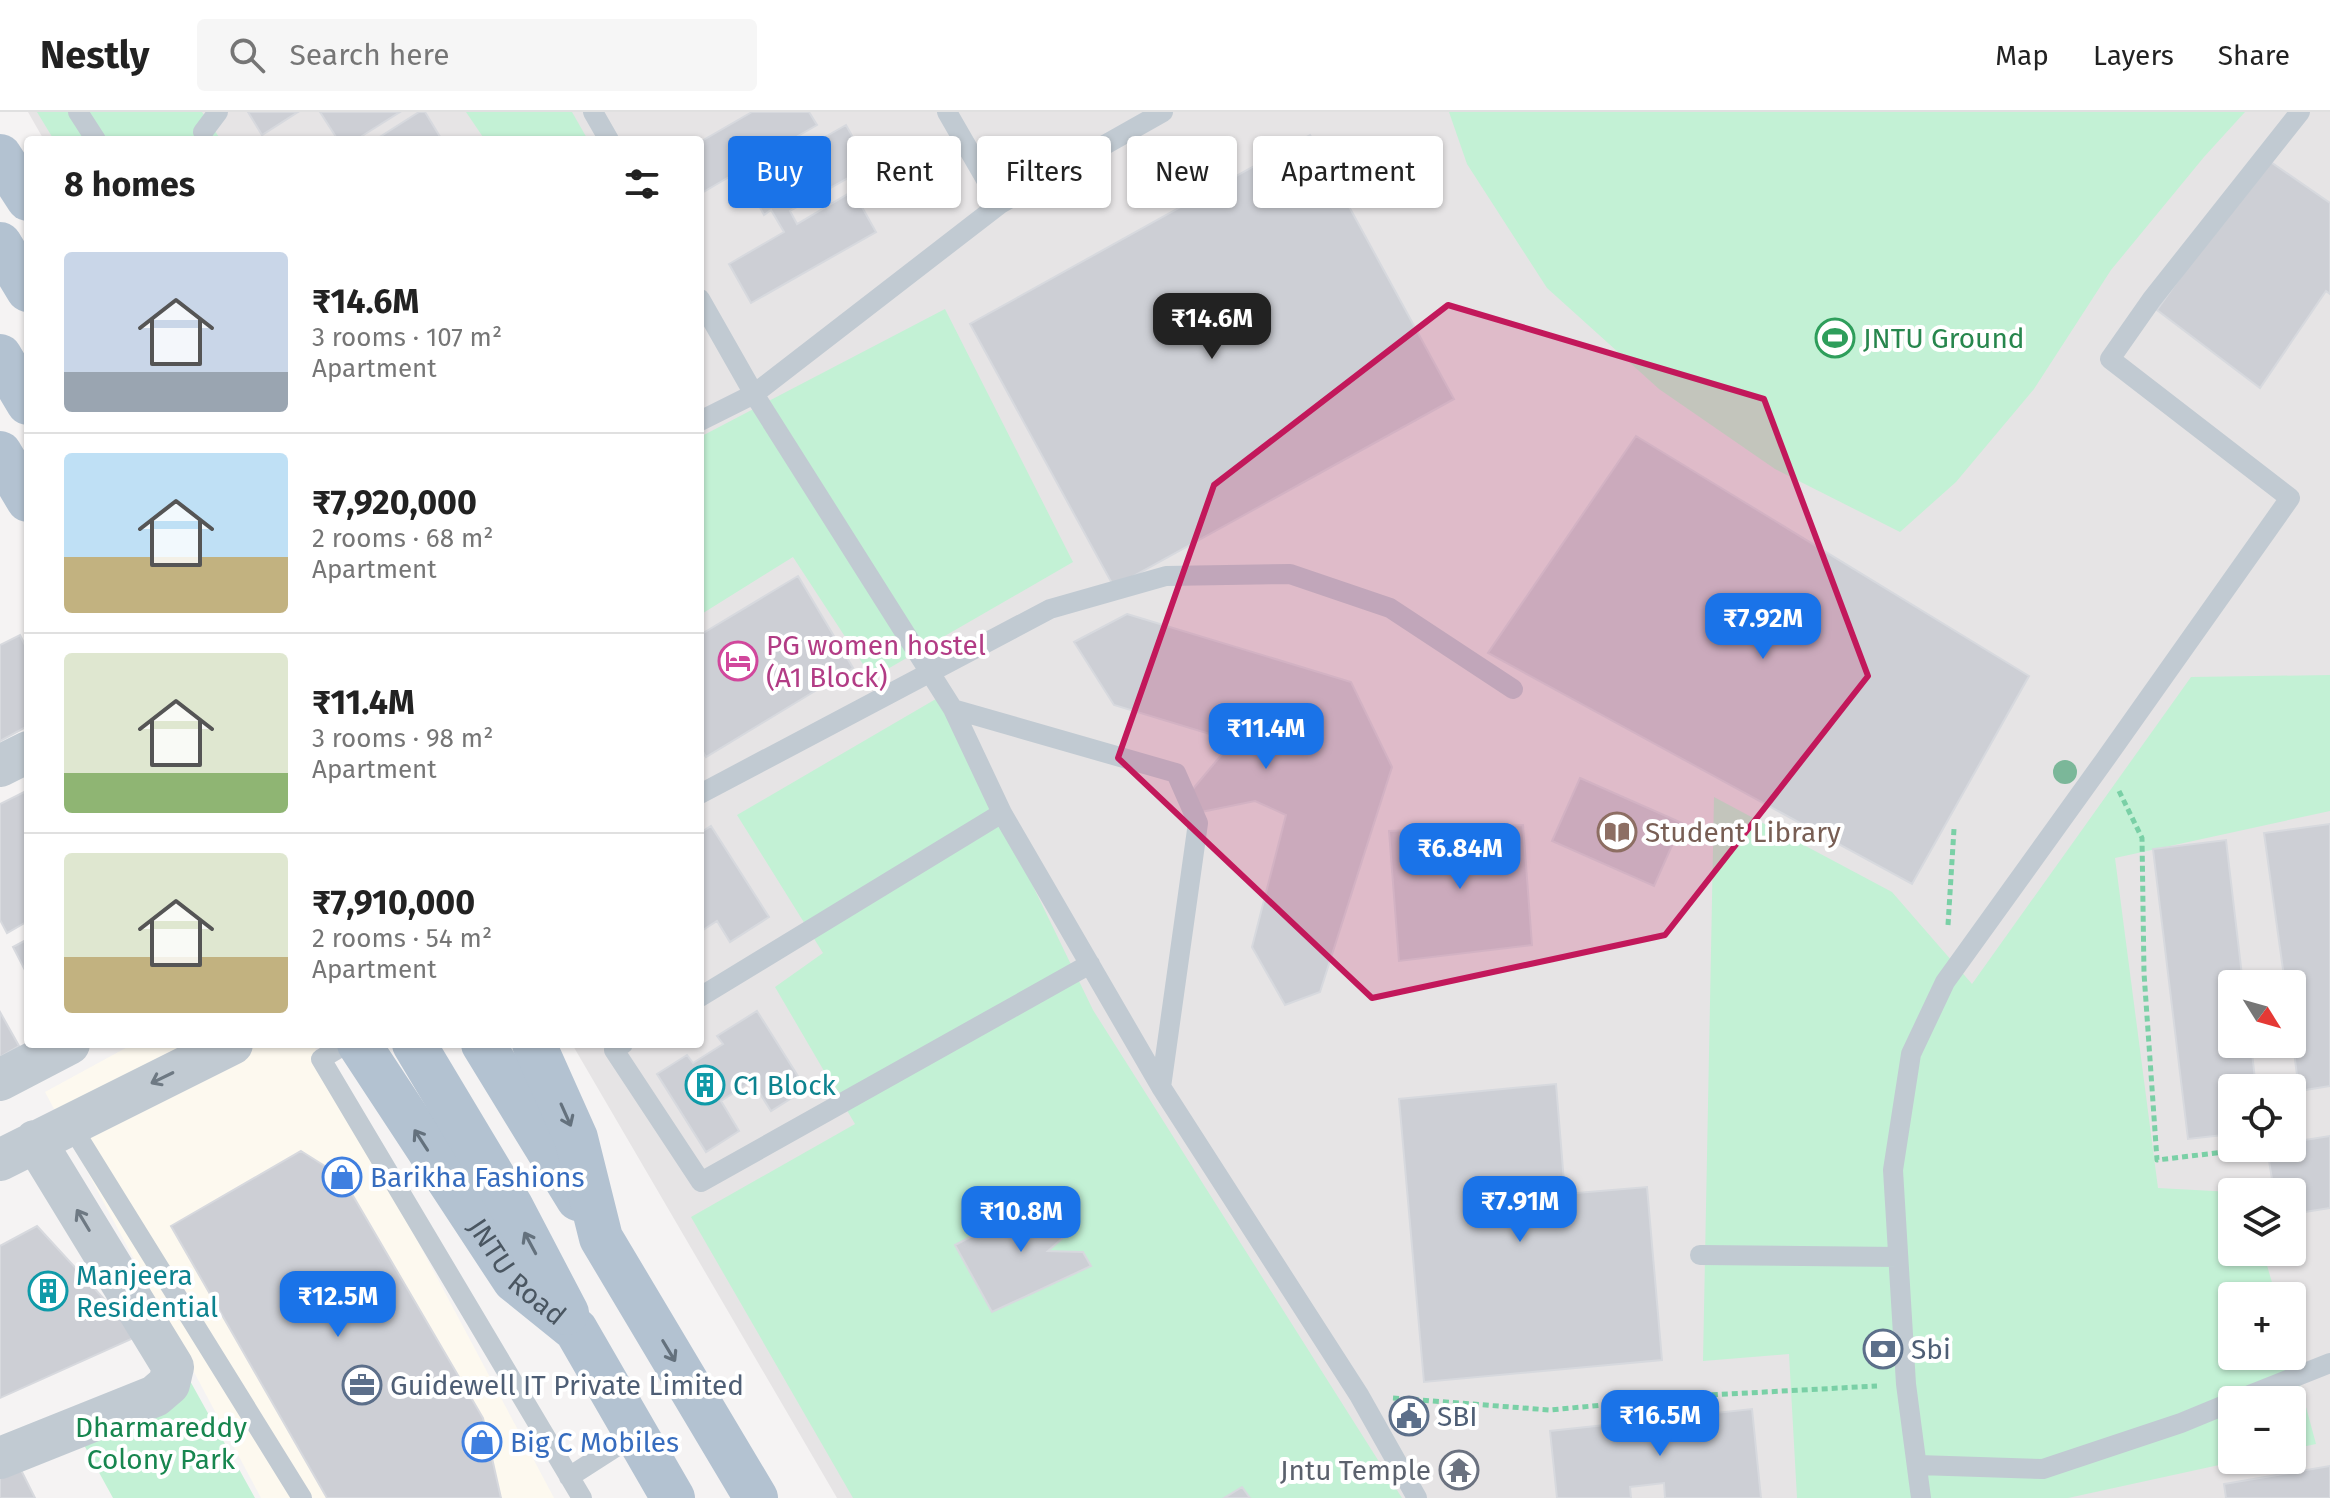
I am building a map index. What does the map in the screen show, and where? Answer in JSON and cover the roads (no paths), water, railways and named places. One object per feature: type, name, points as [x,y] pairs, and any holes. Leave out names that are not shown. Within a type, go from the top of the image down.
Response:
[{"type":"main road","points":[[0,156],[24,193]]},
{"type":"main road","points":[[0,244],[24,283]]},
{"type":"main road","points":[[0,356],[24,396]]},
{"type":"main road","points":[[416,1048],[511,1206],[576,1330]]},
{"type":"main road","points":[[485,1048],[756,1498]]},
{"type":"main road","points":[[536,1048],[576,1138],[601,1238]]},
{"type":"main road","name":"JNTU Road","points":[[340,1052],[514,1280],[576,1330],[673,1498]]},
{"type":"street","points":[[0,766],[24,754]]},
{"type":"street","points":[[0,1080],[61,1048]]},
{"type":"street","points":[[0,1458],[155,1396],[169,1384],[173,1367],[35,1142],[224,1048]]},
{"type":"lane","points":[[78,112],[93,136]]},
{"type":"lane","points":[[203,136],[218,112]]},
{"type":"lane","points":[[593,112],[607,136]]},
{"type":"lane","points":[[947,112],[977,164]]},
{"type":"lane","points":[[1111,141],[1163,112]]},
{"type":"lane","points":[[1921,1498],[1906,1384],[1893,1170],[1911,1054],[1945,982],[2290,498],[2110,359],[2152,299],[2300,112]]},
{"type":"lane","points":[[704,419],[754,394],[995,208]]},
{"type":"lane","points":[[704,306],[754,394],[953,709],[1002,813],[1161,1087],[1359,1395],[1417,1498]]},
{"type":"lane","points":[[704,792],[1050,609],[1166,576],[1290,574],[1390,608],[1513,689]]},
{"type":"lane","points":[[953,709],[1176,773],[1198,823],[1161,1087]]},
{"type":"lane","points":[[704,995],[1002,813]]},
{"type":"lane","points":[[617,1048],[614,1050],[701,1182],[1090,964]]},
{"type":"lane","points":[[340,1052],[582,1498]]},
{"type":"lane","points":[[35,1142],[302,1498]]},
{"type":"lane","points":[[1700,1255],[1898,1257]]},
{"type":"lane","points":[[2272,1386],[2330,1363]]},
{"type":"lane","points":[[1918,1465],[2043,1469],[2218,1408]]},
{"type":"lane","points":[[569,1477],[636,1434]]},
{"type":"place","name":"JNTU Ground","points":[[1835,338]]},
{"type":"place","name":"PG women hostel (A1 Block)","points":[[738,661]]},
{"type":"place","name":"Student Library","points":[[1617,832]]},
{"type":"place","name":"C1 Block","points":[[705,1085]]},
{"type":"place","name":"Barikha Fashions","points":[[342,1177]]},
{"type":"place","name":"Manjeera Residential","points":[[48,1291]]},
{"type":"place","name":"Sbi","points":[[1883,1349]]},
{"type":"place","name":"Guidewell IT Private Limited","points":[[362,1385]]},
{"type":"place","name":"SBI","points":[[1409,1416]]},
{"type":"place","name":"Big C Mobiles","points":[[482,1442]]},
{"type":"place","name":"Jntu Temple","points":[[1459,1470]]},
{"type":"park label","name":"Dharmareddy Colony Park","points":[[161,1443]]}]
